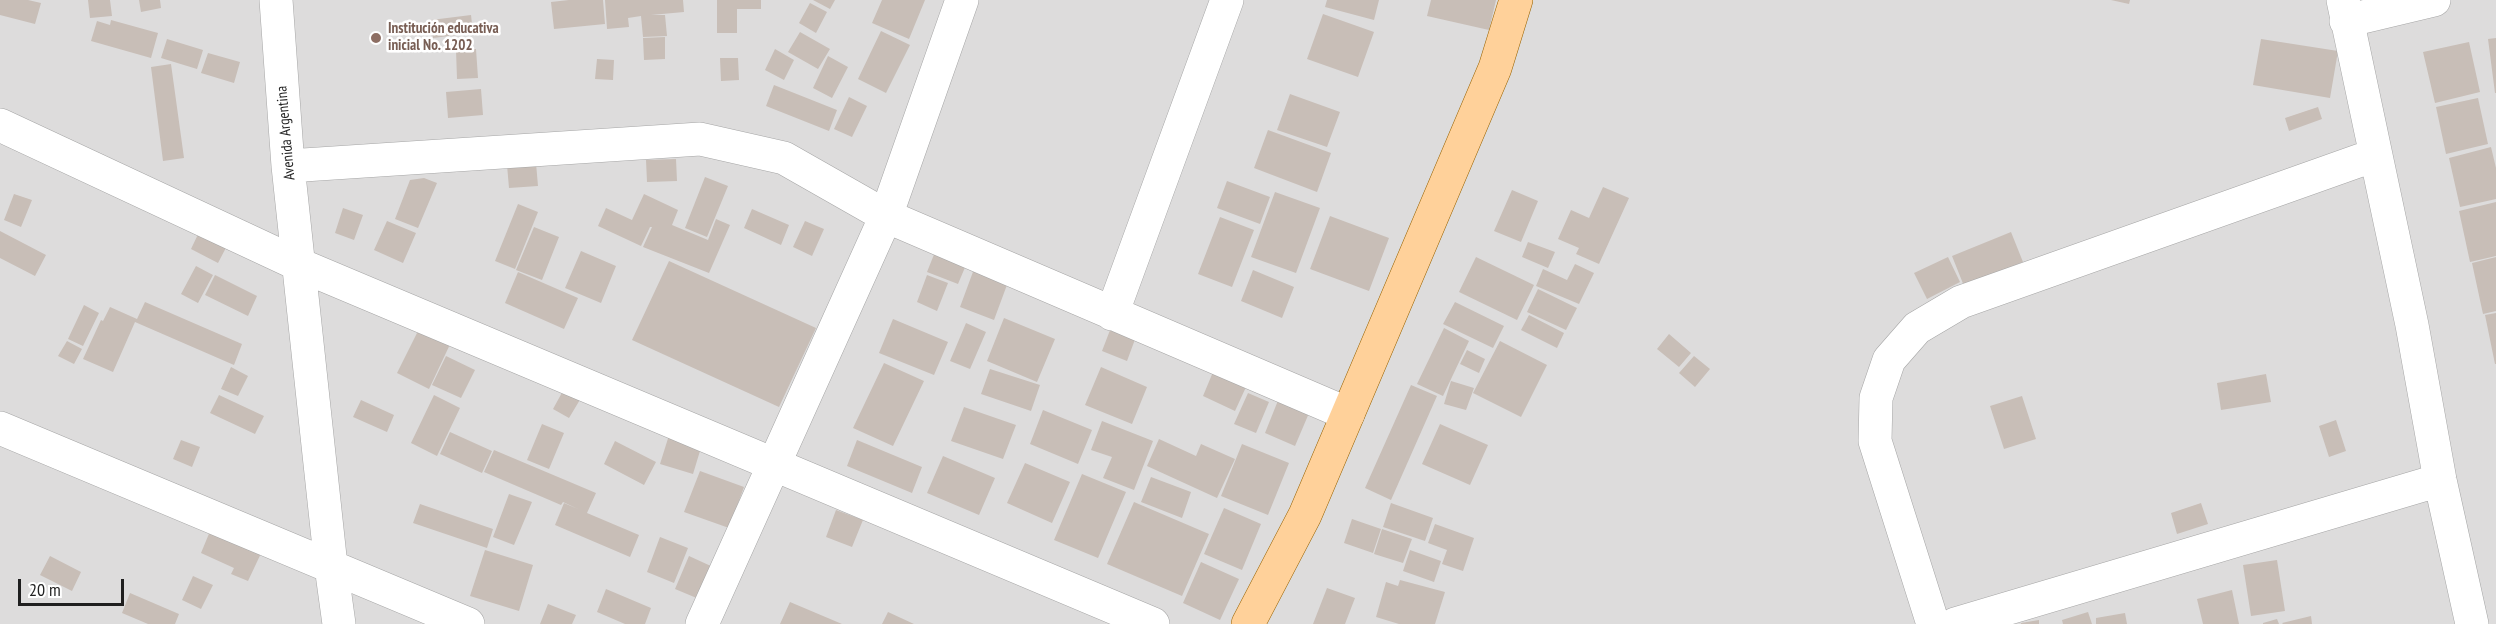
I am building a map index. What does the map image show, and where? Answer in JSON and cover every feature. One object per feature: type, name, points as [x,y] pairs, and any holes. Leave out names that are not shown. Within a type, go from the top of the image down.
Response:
[{"type":"main road","points":[[1248,624],[1305,514],[1348,414],[1495,68],[1516,0]]},
{"type":"street","name":"Avenida Argentina","points":[[276,0],[288,166],[339,624]]},
{"type":"street","points":[[702,624],[886,216],[962,0]]},
{"type":"street","points":[[1112,314],[1227,0]]},
{"type":"street","points":[[2434,0],[2344,10],[2412,325],[2440,480],[2472,624]]},
{"type":"street","points":[[0,125],[300,265],[1153,624]]},
{"type":"street","points":[[288,166],[700,139],[784,158],[886,216],[1348,414]]},
{"type":"street","points":[[1933,624],[1875,441],[1876,398],[1889,360],[1917,328],[1961,302],[2374,154]]},
{"type":"street","points":[[0,428],[468,624]]},
{"type":"street","points":[[1955,624],[2440,480]]},
{"type":"shaded area","points":[[0,0],[2496,0],[2496,624],[0,624]]},
{"type":"building","points":[[0,0],[28,0],[41,3],[35,24],[0,15]]},
{"type":"building","points":[[88,0],[110,0],[112,16],[90,18]]},
{"type":"building","points":[[139,0],[160,0],[161,8],[141,12]]},
{"type":"building","points":[[603,0],[605,24],[554,29],[551,2]]},
{"type":"building","points":[[605,0],[683,0],[684,12],[651,15],[665,15],[667,36],[643,37],[641,16],[628,18],[629,27],[607,29]]},
{"type":"building","points":[[717,0],[761,0],[761,9],[737,9],[737,33],[717,33]]},
{"type":"building","points":[[813,0],[835,0],[830,9]]},
{"type":"building","points":[[882,0],[925,0],[909,39],[872,23]]},
{"type":"building","points":[[1327,0],[1379,0],[1374,20],[1325,7]]},
{"type":"building","points":[[1431,0],[1496,0],[1489,30],[1427,16]]},
{"type":"building","points":[[2111,0],[2130,0],[2129,4]]},
{"type":"building","points":[[810,3],[827,12],[816,33],[799,23]]},
{"type":"building","points":[[1323,14],[1374,32],[1358,77],[1307,59]]},
{"type":"building","points":[[471,15],[473,33],[433,38],[431,20]]},
{"type":"building","points":[[111,20],[158,33],[151,58],[91,41],[97,21],[110,25]]},
{"type":"building","points":[[881,31],[910,45],[886,93],[858,79]]},
{"type":"building","points":[[800,32],[830,49],[818,69],[788,52]]},
{"type":"building","points":[[665,37],[665,59],[644,60],[643,38]]},
{"type":"building","points":[[2496,38],[2496,93],[2495,93],[2488,39]]},
{"type":"building","points":[[167,39],[203,50],[197,69],[161,58]]},
{"type":"building","points":[[2261,39],[2338,51],[2330,98],[2253,85]]},
{"type":"building","points":[[2469,42],[2480,92],[2435,103],[2423,52]]},
{"type":"building","points":[[476,49],[478,78],[457,79],[456,50]]},
{"type":"building","points":[[775,49],[794,60],[784,80],[765,70]]},
{"type":"building","points":[[208,53],[240,62],[234,83],[201,73]]},
{"type":"building","points":[[828,56],[848,67],[832,98],[813,88]]},
{"type":"building","points":[[720,58],[738,58],[739,80],[721,81]]},
{"type":"building","points":[[597,59],[614,60],[613,80],[595,79]]},
{"type":"building","points":[[171,64],[184,158],[163,161],[151,67]]},
{"type":"building","points":[[774,85],[837,110],[829,131],[766,106]]},
{"type":"building","points":[[481,89],[483,115],[448,118],[446,92]]},
{"type":"building","points":[[1290,94],[1340,112],[1327,147],[1277,130]]},
{"type":"building","points":[[849,97],[867,106],[852,137],[834,129]]},
{"type":"building","points":[[2478,98],[2488,144],[2446,154],[2436,107]]},
{"type":"building","points":[[2318,107],[2322,119],[2289,131],[2285,118]]},
{"type":"building","points":[[1268,130],[1331,153],[1317,192],[1254,168]]},
{"type":"building","points":[[2491,147],[2496,168],[2496,199],[2460,207],[2449,158]]},
{"type":"building","points":[[676,159],[677,181],[647,182],[646,160]]},
{"type":"building","points":[[536,163],[538,186],[509,188],[507,165]]},
{"type":"building","points":[[705,177],[728,186],[707,237],[685,228]]},
{"type":"building","points":[[424,178],[437,183],[418,228],[395,219],[410,180]]},
{"type":"building","points":[[1227,181],[1270,197],[1260,224],[1217,208]]},
{"type":"building","points":[[1603,187],[1629,198],[1599,264],[1576,254],[1579,248],[1558,239],[1571,210],[1589,218]]},
{"type":"building","points":[[1512,190],[1538,201],[1521,242],[1494,231]]},
{"type":"building","points":[[1275,192],[1320,208],[1296,273],[1251,257]]},
{"type":"building","points":[[14,194],[32,200],[21,227],[4,220]]},
{"type":"building","points":[[644,194],[678,210],[672,225],[708,240],[716,219],[730,225],[709,273],[643,247],[652,227],[641,246],[598,226],[606,208],[632,220]]},
{"type":"building","points":[[2496,202],[2496,256],[2470,262],[2459,211]]},
{"type":"building","points":[[518,204],[538,212],[515,269],[495,261]]},
{"type":"building","points":[[343,208],[363,215],[354,240],[335,233]]},
{"type":"building","points":[[752,209],[789,225],[781,245],[744,228]]},
{"type":"building","points":[[1330,216],[1389,238],[1369,291],[1310,269]]},
{"type":"building","points":[[1220,217],[1254,230],[1232,287],[1198,274]]},
{"type":"building","points":[[387,221],[416,233],[403,263],[374,250]]},
{"type":"building","points":[[805,221],[824,229],[812,256],[793,247]]},
{"type":"building","points":[[202,226],[230,240],[218,263],[191,249]]},
{"type":"building","points":[[534,227],[559,237],[542,280],[516,270]]},
{"type":"building","points":[[0,231],[46,255],[35,276],[0,258]]},
{"type":"building","points":[[2011,232],[2023,262],[1964,286],[1952,256]]},
{"type":"building","points":[[1528,242],[1555,252],[1548,268],[1522,257]]},
{"type":"building","points":[[581,251],[616,266],[601,303],[565,288]]},
{"type":"building","points":[[935,252],[966,265],[958,284],[927,272]]},
{"type":"building","points":[[1476,257],[1534,285],[1517,320],[1459,292]]},
{"type":"building","points":[[1948,257],[1960,282],[1927,299],[1914,273]]},
{"type":"building","points":[[2496,257],[2496,311],[2483,314],[2472,263]]},
{"type":"building","points":[[669,261],[816,328],[779,407],[632,340]]},
{"type":"building","points":[[977,261],[1011,274],[994,320],[960,307]]},
{"type":"building","points":[[1575,264],[1594,273],[1579,304],[1536,286],[1543,269],[1567,280]]},
{"type":"building","points":[[196,266],[213,275],[198,303],[181,294]]},
{"type":"building","points":[[1253,270],[1294,287],[1282,318],[1241,301]]},
{"type":"building","points":[[518,272],[578,298],[564,329],[505,303]]},
{"type":"building","points":[[215,275],[257,296],[248,316],[205,295]]},
{"type":"building","points":[[927,275],[948,283],[937,311],[917,302]]},
{"type":"building","points":[[1538,289],[1577,308],[1566,330],[1527,312]]},
{"type":"building","points":[[145,302],[242,344],[234,365],[135,322],[113,372],[83,359],[101,320],[103,321],[110,307],[137,319]]},
{"type":"building","points":[[1455,302],[1504,326],[1493,348],[1443,324]]},
{"type":"building","points":[[84,305],[99,313],[83,346],[68,339]]},
{"type":"building","points":[[2496,313],[2496,364],[2495,364],[2485,315]]},
{"type":"building","points":[[1529,315],[1564,333],[1557,348],[1521,330]]},
{"type":"building","points":[[1004,318],[1055,339],[1037,382],[987,361]]},
{"type":"building","points":[[893,319],[948,342],[934,375],[879,353]]},
{"type":"building","points":[[422,323],[453,338],[429,389],[397,373]]},
{"type":"building","points":[[966,323],[986,332],[970,369],[950,361]]},
{"type":"building","points":[[1112,325],[1137,334],[1127,361],[1102,351]]},
{"type":"building","points":[[1444,328],[1469,341],[1443,396],[1417,384]]},
{"type":"building","points":[[1669,334],[1691,353],[1679,367],[1657,349]]},
{"type":"building","points":[[67,341],[82,349],[74,364],[58,356]]},
{"type":"building","points":[[1500,341],[1547,365],[1521,417],[1473,393]]},
{"type":"building","points":[[1467,350],[1485,359],[1479,373],[1460,364]]},
{"type":"building","points":[[446,356],[475,370],[461,398],[432,385]]},
{"type":"building","points":[[1694,356],[1710,369],[1695,387],[1679,373]]},
{"type":"building","points":[[884,363],[924,381],[893,446],[853,428]]},
{"type":"building","points":[[231,367],[248,376],[238,396],[221,389]]},
{"type":"building","points":[[1101,367],[1147,387],[1132,424],[1085,405]]},
{"type":"building","points":[[990,369],[1040,385],[1031,411],[981,394]]},
{"type":"building","points":[[1213,372],[1246,387],[1235,411],[1203,396]]},
{"type":"building","points":[[2266,374],[2271,402],[2221,410],[2217,383]]},
{"type":"building","points":[[1451,381],[1474,388],[1466,410],[1444,404]]},
{"type":"building","points":[[1411,385],[1437,396],[1391,500],[1365,488]]},
{"type":"building","points":[[564,389],[581,398],[569,418],[553,409]]},
{"type":"building","points":[[1248,393],[1269,402],[1256,433],[1234,424]]},
{"type":"building","points":[[1281,393],[1312,406],[1295,446],[1265,433]]},
{"type":"building","points":[[219,395],[264,416],[255,434],[210,413]]},
{"type":"building","points":[[434,395],[460,408],[437,456],[411,443]]},
{"type":"building","points":[[2022,396],[2036,439],[2004,449],[1990,406]]},
{"type":"building","points":[[361,400],[394,415],[387,432],[353,417]]},
{"type":"building","points":[[964,407],[1016,425],[1003,459],[951,441]]},
{"type":"building","points":[[1043,410],[1092,430],[1078,464],[1030,444]]},
{"type":"building","points":[[2336,420],[2346,451],[2329,457],[2319,426]]},
{"type":"building","points":[[1102,421],[1153,441],[1134,490],[1103,478],[1112,457],[1091,450]]},
{"type":"building","points":[[542,424],[564,433],[549,469],[527,460]]},
{"type":"building","points":[[1440,424],[1488,445],[1470,485],[1422,464]]},
{"type":"building","points":[[450,432],[492,451],[482,473],[440,454]]},
{"type":"building","points":[[670,432],[703,441],[693,474],[660,464]]},
{"type":"building","points":[[1159,439],[1196,456],[1201,444],[1235,459],[1217,498],[1147,466]]},
{"type":"building","points":[[181,440],[200,447],[192,467],[173,459]]},
{"type":"building","points":[[857,440],[922,467],[912,493],[847,466]]},
{"type":"building","points":[[615,441],[656,462],[644,485],[604,464]]},
{"type":"building","points":[[1242,444],[1289,463],[1268,515],[1221,496]]},
{"type":"building","points":[[494,450],[596,493],[587,513],[639,535],[630,557],[555,525],[564,503],[578,509],[563,502],[561,505],[484,472]]},
{"type":"building","points":[[943,456],[995,478],[979,515],[927,493]]},
{"type":"building","points":[[1025,463],[1070,482],[1052,523],[1007,503]]},
{"type":"building","points":[[700,471],[744,487],[729,528],[684,512]]},
{"type":"building","points":[[1082,474],[1126,492],[1098,558],[1054,540]]},
{"type":"building","points":[[1151,477],[1191,492],[1182,518],[1141,502]]},
{"type":"building","points":[[509,494],[532,502],[514,545],[493,537]]},
{"type":"building","points":[[1134,502],[1209,534],[1182,596],[1107,564]]},
{"type":"building","points":[[1391,503],[1433,518],[1425,541],[1383,527]]},
{"type":"building","points":[[2201,503],[2208,524],[2177,534],[2171,513]]},
{"type":"building","points":[[420,504],[493,529],[487,548],[413,523]]},
{"type":"building","points":[[1224,508],[1261,524],[1242,570],[1204,554]]},
{"type":"building","points":[[836,510],[863,520],[852,547],[826,537]]},
{"type":"building","points":[[1352,519],[1381,529],[1373,553],[1344,543]]},
{"type":"building","points":[[213,524],[264,547],[248,581],[231,574],[234,568],[201,553]]},
{"type":"building","points":[[1435,524],[1474,538],[1463,571],[1442,564],[1447,550],[1428,543]]},
{"type":"building","points":[[1382,529],[1412,539],[1403,563],[1374,554]]},
{"type":"building","points":[[660,537],[688,548],[674,583],[647,572]]},
{"type":"building","points":[[485,550],[533,565],[519,611],[470,596]]},
{"type":"building","points":[[1410,550],[1441,561],[1434,582],[1403,571]]},
{"type":"building","points":[[50,556],[81,572],[72,591],[40,575]]},
{"type":"building","points":[[689,556],[713,567],[699,599],[675,589]]},
{"type":"building","points":[[2277,560],[2285,611],[2251,616],[2243,565]]},
{"type":"building","points":[[1201,562],[1239,579],[1220,620],[1183,603]]},
{"type":"building","points":[[193,576],[213,585],[201,609],[182,600]]},
{"type":"building","points":[[1400,580],[1445,592],[1435,624],[1399,624],[1376,617],[1386,582],[1398,586]]},
{"type":"building","points":[[1327,588],[1355,598],[1345,624],[1313,624]]},
{"type":"building","points":[[606,589],[651,608],[645,624],[625,624],[597,612]]},
{"type":"building","points":[[2232,590],[2239,624],[2203,624],[2197,599]]},
{"type":"building","points":[[130,593],[179,614],[175,624],[148,624],[122,613]]},
{"type":"building","points":[[790,602],[842,624],[780,624]]},
{"type":"building","points":[[548,604],[576,615],[572,624],[540,624]]},
{"type":"building","points":[[888,612],[914,624],[882,624]]},
{"type":"building","points":[[2088,612],[2092,624],[2063,624],[2062,620]]},
{"type":"building","points":[[2125,613],[2127,624],[2096,624],[2096,618]]},
{"type":"building","points":[[2311,616],[2312,624],[2282,623]]},
{"type":"building","points":[[2277,619],[2279,624],[2263,624],[2263,623]]},
{"type":"building","points":[[2039,620],[2039,624],[2021,624],[2021,623]]},
{"type":"place","name":"Institución educativa inicial No. 1202","points":[[376,38]]}]
